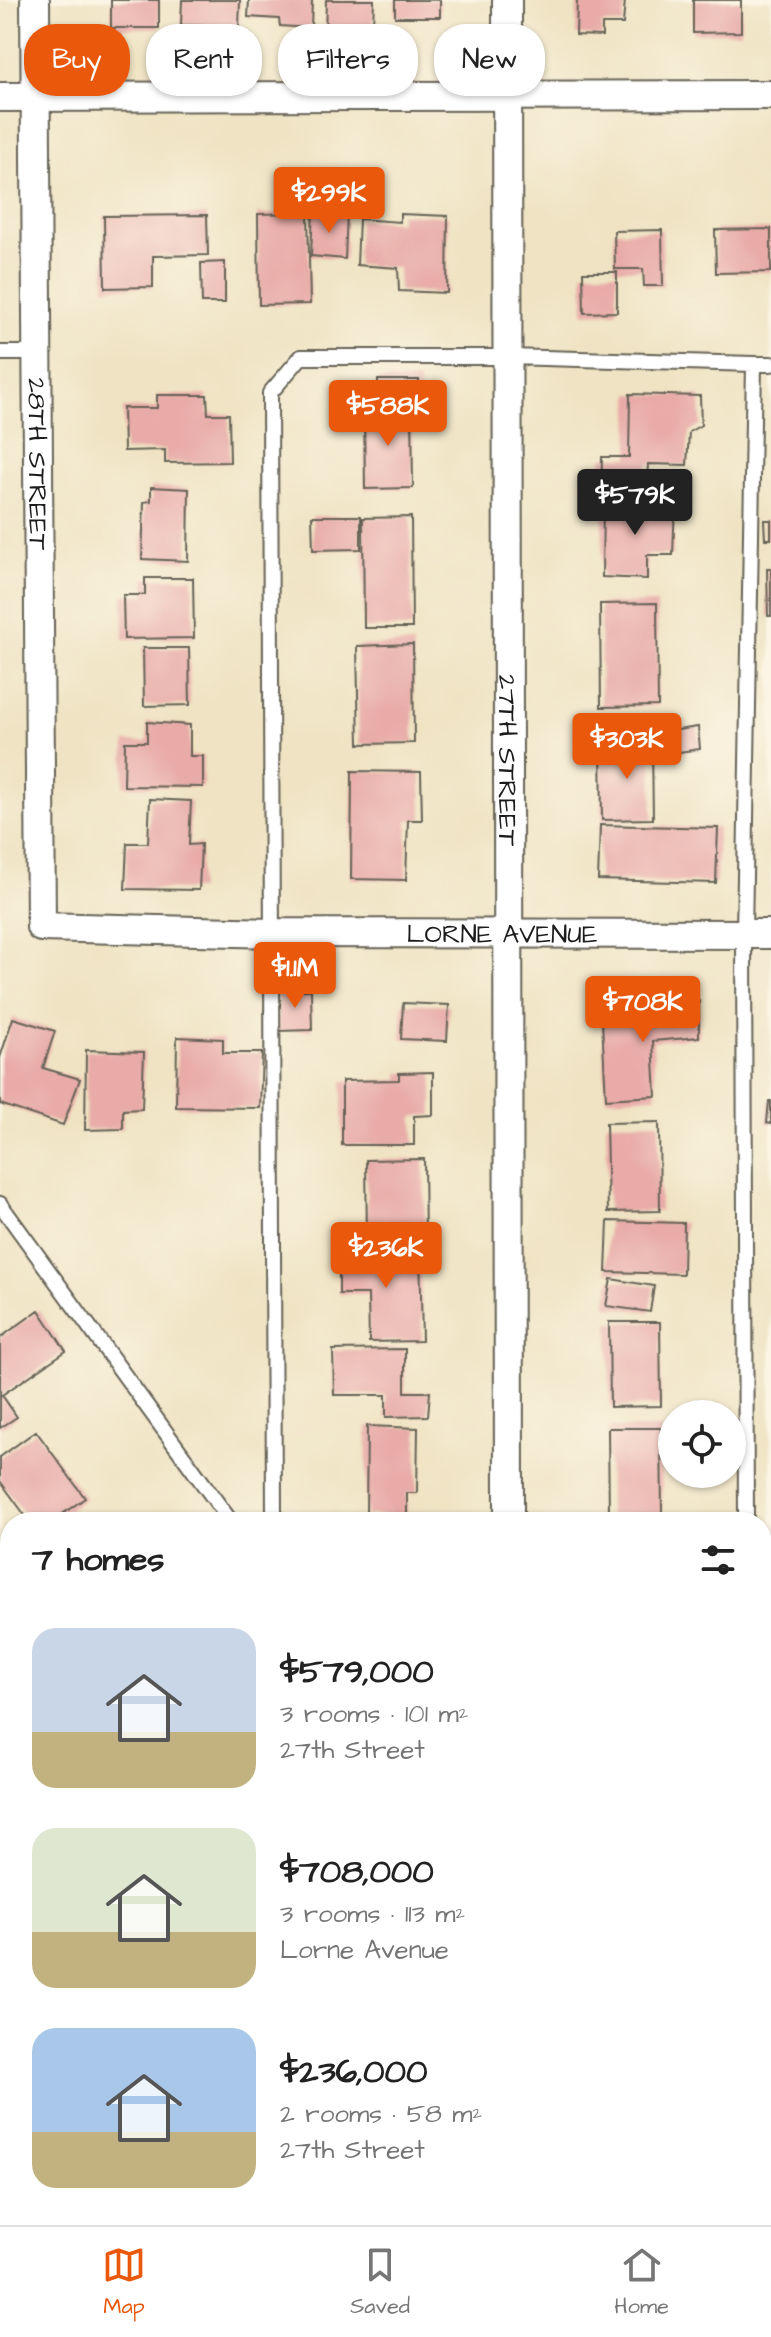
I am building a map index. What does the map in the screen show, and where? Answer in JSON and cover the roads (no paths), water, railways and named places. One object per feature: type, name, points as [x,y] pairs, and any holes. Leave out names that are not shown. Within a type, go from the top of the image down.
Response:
[{"type":"street","name":"28TH STREET","points":[[35,0],[41,927]]},
{"type":"street","name":"27TH STREET","points":[[507,0],[507,24]]},
{"type":"street","points":[[0,97],[434,95]]},
{"type":"street","points":[[545,95],[771,95]]},
{"type":"street","name":"27TH STREET","points":[[507,96],[511,931],[509,1512]]},
{"type":"street","name":"LORNE AVENUE","points":[[41,927],[270,933],[511,931],[757,934]]},
{"type":"lane","points":[[0,353],[37,353]]},
{"type":"lane","points":[[274,1512],[270,393],[301,357],[509,357],[771,364]]},
{"type":"lane","points":[[746,1512],[757,934],[754,364]]},
{"type":"lane","points":[[0,1204],[224,1512]]}]
